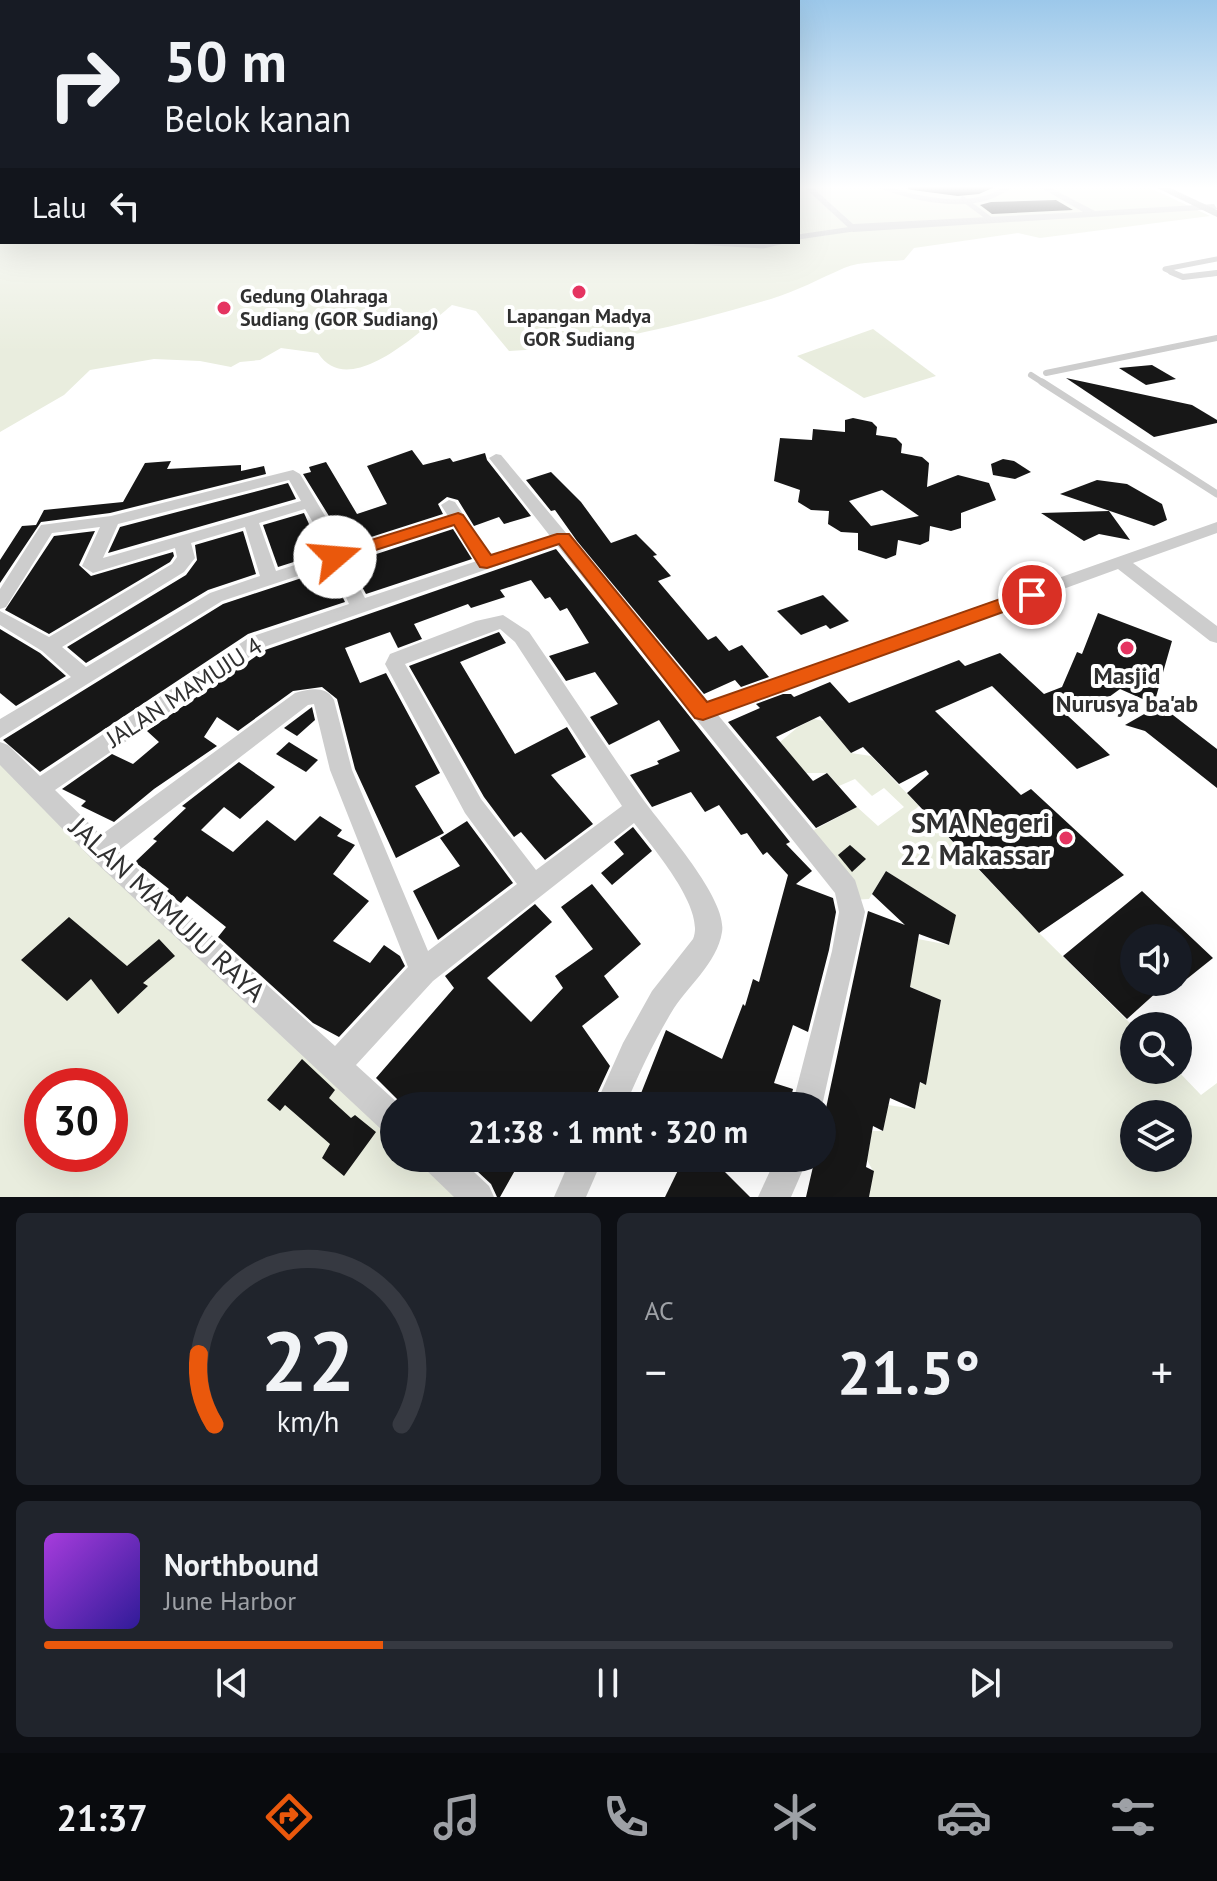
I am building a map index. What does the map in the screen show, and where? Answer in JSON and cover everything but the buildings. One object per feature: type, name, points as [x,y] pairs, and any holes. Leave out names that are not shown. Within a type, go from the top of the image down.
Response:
[{"type":"street","points":[[496,458],[846,888],[851,900],[845,951],[810,1092]]},
{"type":"street","points":[[0,603],[47,529],[111,521],[293,474],[326,531],[335,557],[360,607]]},
{"type":"street","points":[[111,521],[93,567],[309,503]]},
{"type":"street","points":[[0,730],[216,597],[335,557],[453,512],[487,563]]},
{"type":"street","points":[[250,519],[270,579]]},
{"type":"street","points":[[703,712],[1217,527]]},
{"type":"street","name":"JALAN MAMUJU 4","points":[[40,788],[257,642],[563,537]]},
{"type":"street","points":[[49,646],[178,568],[186,558],[182,541]]},
{"type":"street","points":[[1122,563],[1217,636]]},
{"type":"street","points":[[0,617],[49,646],[85,678]]},
{"type":"street","points":[[535,888],[473,806],[395,664],[397,659],[483,626],[503,622],[513,627],[636,808],[676,859],[708,915],[710,930],[703,948],[655,1014],[617,1092]]},
{"type":"street","points":[[100,850],[302,699],[315,696],[324,700],[341,770],[423,971]]},
{"type":"street","name":"JALAN MAMUJU RAYA","points":[[0,751],[100,850],[380,1107]]},
{"type":"street","points":[[336,1066],[423,971],[636,808]]},
{"type":"street","points":[[451,1172],[478,1197]]},
{"type":"street","points":[[570,1197],[581,1172]]},
{"type":"street","points":[[774,1197],[786,1172]]},
{"type":"lane","points":[[729,244],[772,244]]},
{"type":"lane","points":[[1217,259],[1165,269],[1183,277],[1217,273]]},
{"type":"lane","points":[[1046,373],[1217,338]]},
{"type":"lane","points":[[1031,375],[1217,494]]},
{"type":"shaded area","name":"Gedung Olahraga Sudiang (GOR Sudiang)","points":[[957,242],[914,248],[904,260],[850,266],[781,296],[706,317],[576,345],[509,351],[476,311],[452,305],[386,356],[348,369],[332,366],[318,353],[281,348],[260,360],[240,362],[231,367],[200,361],[154,359],[90,370],[64,395],[0,432],[0,244]]},
{"type":"shaded area","points":[[873,329],[936,376],[864,398],[797,356]]},
{"type":"shaded area","points":[[814,719],[824,721],[851,753],[871,756],[919,806],[910,814],[929,835],[941,830],[1120,1013],[1120,1084],[1190,1084],[1201,1095],[1217,1083],[1217,1197],[869,1197],[873,1171],[867,1160],[872,1131],[883,1131],[888,1105],[915,1109],[919,1083],[925,1084],[900,1015],[936,1027],[941,1000],[899,982],[915,959],[918,939],[949,945],[955,915],[886,871],[869,899],[851,900],[808,844],[814,830],[857,807],[878,826],[904,807],[884,788],[872,796],[855,779],[839,786],[827,773],[806,773],[780,742]]},
{"type":"shaded area","points":[[0,751],[380,1107],[380,1172],[451,1172],[478,1197],[0,1197]]},
{"type":"place","name":"Lapangan Madya GOR Sudiang","points":[[579,292]]},
{"type":"place","name":"Gedung Olahraga Sudiang (GOR Sudiang)","points":[[224,308]]},
{"type":"place","name":"Masjid Nurusya ba'ab","points":[[1127,648]]},
{"type":"place","name":"SMA Negeri 22 Makassar","points":[[1066,838]]},
{"type":"route","points":[[335,557],[458,518],[487,563],[563,537],[703,712],[1032,595]]}]
